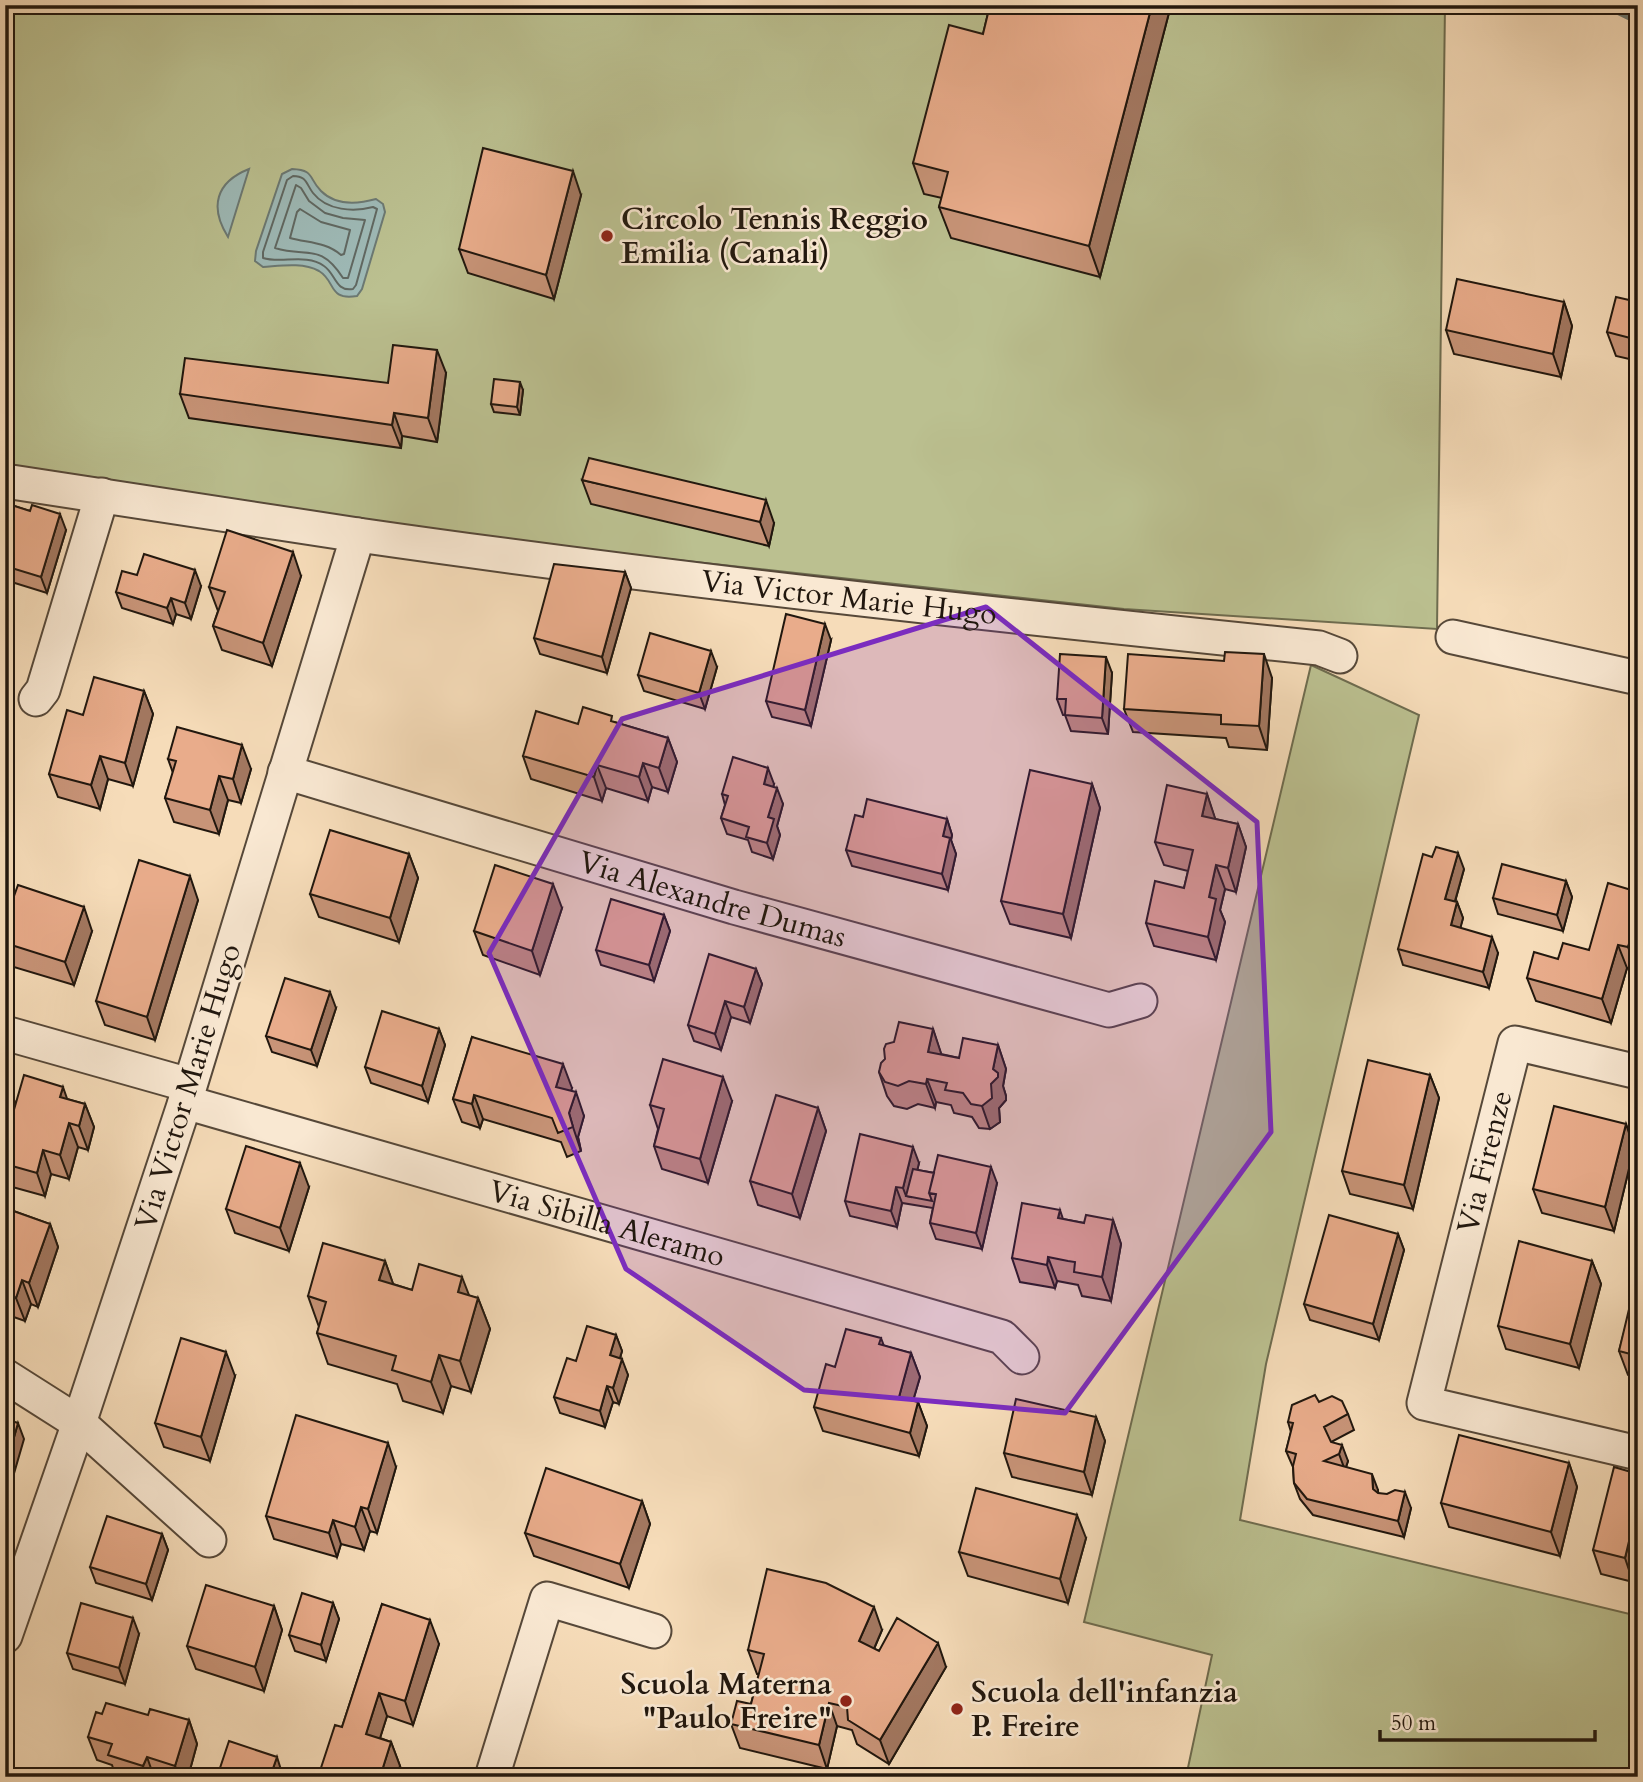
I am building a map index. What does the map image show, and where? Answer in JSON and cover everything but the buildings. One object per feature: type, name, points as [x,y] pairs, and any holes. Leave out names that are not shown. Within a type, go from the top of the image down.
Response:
[{"type":"street","name":"Via Victor Marie Hugo","points":[[5,481],[480,553],[1022,617],[1319,648],[1340,656]]},
{"type":"street","points":[[36,699],[43,690],[102,495]]},
{"type":"street","name":"Via Victor Marie Hugo","points":[[5,1636],[79,1423],[187,1093],[358,535]]},
{"type":"street","points":[[1453,636],[1638,678]]},
{"type":"street","name":"Via Alexandre Dumas","points":[[285,772],[734,906],[1109,1010],[1140,1001]]},
{"type":"street","name":"Via Sibilla Aleramo","points":[[5,1033],[187,1093],[1002,1337],[1022,1357]]},
{"type":"street","name":"Via Firenze","points":[[1638,1072],[1516,1043],[1424,1403],[1638,1453]]},
{"type":"street","points":[[5,1376],[79,1423],[209,1540]]},
{"type":"street","points":[[492,1777],[547,1599],[654,1631]]},
{"type":"highlighted area","points":[[986,607],[1257,822],[1271,1132],[1065,1413],[804,1390],[626,1269],[489,953],[622,719]]},
{"type":"green space","name":"Circolo Tennis Reggio Emilia (Canali)","points":[[5,5],[1445,5],[1437,629],[1124,609],[457,536],[91,477],[5,467]]},
{"type":"green space","points":[[1311,665],[1419,715],[1266,1364],[1240,1520],[1638,1616],[1638,1777],[1186,1777],[1212,1655],[1084,1622]]},
{"type":"water","points":[[249,169],[228,237],[219,216],[219,197],[229,181]]},
{"type":"water","points":[[292,169],[308,173],[321,191],[333,199],[355,203],[376,199],[383,204],[385,212],[362,289],[357,296],[341,296],[324,275],[312,268],[291,265],[263,267],[255,261],[282,174]]},
{"type":"waterway","points":[[1607,5],[1638,20]]},
{"type":"place","name":"Circolo Tennis Reggio Emilia (Canali)","points":[[607,236]]},
{"type":"place","name":"Scuola Materna \"Paulo Freire\"","points":[[846,1701]]},
{"type":"place","name":"Scuola dell'infanzia P. Freire","points":[[957,1709]]}]
